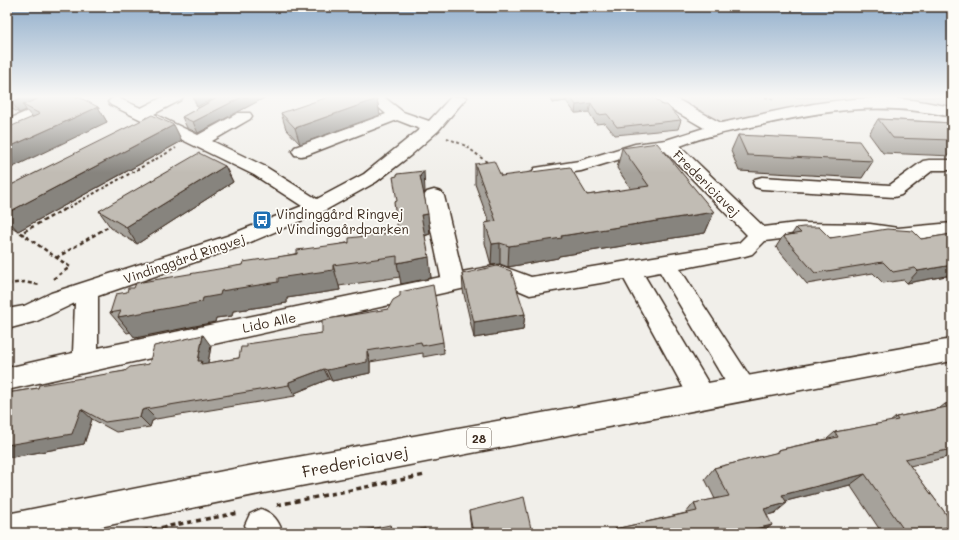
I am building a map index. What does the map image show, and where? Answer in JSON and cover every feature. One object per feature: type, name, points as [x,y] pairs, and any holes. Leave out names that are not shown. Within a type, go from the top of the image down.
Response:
[{"type":"street","points":[[169,122],[178,125],[195,140],[260,171],[317,207]]},
{"type":"street","points":[[195,140],[231,122]]},
{"type":"street","points":[[301,151],[378,122]]},
{"type":"street","points":[[414,122],[431,129]]},
{"type":"street","name":"Vindinggård Ringvej","points":[[7,306],[30,300],[54,291],[87,291],[234,241],[317,207],[370,178],[431,129],[437,122]]},
{"type":"street","points":[[707,122],[719,129]]},
{"type":"street","points":[[669,145],[692,135],[749,122]]},
{"type":"street","name":"Fredericiavej","points":[[505,178],[581,166],[635,148],[669,145],[759,235]]},
{"type":"street","points":[[762,183],[894,191],[929,165],[952,165]]},
{"type":"street","points":[[434,196],[453,282]]},
{"type":"street","points":[[703,396],[630,270],[745,249],[759,235],[796,230],[870,231],[898,234],[952,230]]},
{"type":"street","points":[[666,264],[743,388]]},
{"type":"street","name":"Lido Alle","points":[[7,379],[499,273],[530,286],[630,270]]},
{"type":"street","name":"Vindinggård Ringvej","points":[[7,319],[28,314],[54,291]]},
{"type":"street","points":[[85,363],[87,291]]},
{"type":"street","name":"Fredericiavej","points":[[7,530],[264,478],[952,350]]},
{"type":"path","points":[[431,129],[466,146],[505,178]]},
{"type":"path","points":[[54,291],[70,267],[21,233],[195,140]]},
{"type":"path","points":[[56,258],[118,221]]},
{"type":"shaded area","points":[[717,122],[738,122],[722,125]]},
{"type":"building","points":[[21,122],[64,122],[7,148],[7,128]]},
{"type":"building","points":[[138,122],[168,122],[174,125],[7,213],[7,187]]},
{"type":"building","points":[[290,122],[311,122],[295,128]]},
{"type":"building","points":[[613,122],[661,122],[617,127]]},
{"type":"building","points":[[881,122],[952,123],[952,140],[893,138]]},
{"type":"building","points":[[738,135],[859,141],[873,161],[747,155]]},
{"type":"building","points":[[657,143],[714,212],[561,236],[562,238],[509,246],[500,243],[492,244],[485,223],[496,221],[475,164],[494,161],[501,176],[570,167],[587,195],[649,186],[622,148]]},
{"type":"building","points":[[199,153],[225,166],[126,227],[99,211]]},
{"type":"building","points":[[424,171],[420,176],[428,214],[421,215],[429,257],[397,263],[397,256],[333,265],[333,270],[278,278],[278,282],[221,291],[220,295],[203,298],[202,302],[118,317],[121,311],[110,313],[116,294],[127,292],[128,288],[134,288],[136,283],[242,265],[243,262],[297,254],[297,250],[349,243],[349,238],[398,232],[394,202],[397,201],[393,177],[397,176],[397,174]]},
{"type":"building","points":[[819,227],[830,238],[887,229],[913,231],[921,239],[952,234],[952,265],[918,271],[915,268],[893,272],[883,262],[815,273],[783,236],[801,233],[796,228]]},
{"type":"building","points":[[497,266],[511,271],[525,314],[474,322],[462,274]]},
{"type":"building","points":[[433,285],[443,342],[422,346],[421,342],[367,351],[367,362],[327,370],[324,369],[289,382],[289,385],[146,409],[142,410],[140,417],[105,422],[81,409],[72,434],[7,445],[7,393],[38,388],[39,385],[125,371],[130,367],[149,364],[154,346],[203,335],[198,361],[202,361],[201,364],[239,358],[241,347],[247,347],[247,344],[322,333],[322,320],[388,309],[393,300],[400,296],[400,292]]},
{"type":"building","points":[[952,403],[952,449],[905,459],[952,522],[952,526],[922,533],[906,533],[865,474],[782,495],[787,503],[764,509],[772,525],[751,530],[753,533],[617,533],[615,529],[697,511],[694,503],[729,496],[714,468],[779,452],[778,450],[838,437],[835,432],[898,420],[896,417],[947,407],[945,404]]},
{"type":"building","points":[[524,497],[532,533],[473,533],[469,511]]},
{"type":"building","points":[[390,525],[391,533],[360,533],[360,531]]},
{"type":"building","points":[[425,528],[425,533],[404,533]]},
{"type":"place","name":"Vindinggård Ringvej v Vindinggårdparken","points":[[262,220]]}]
